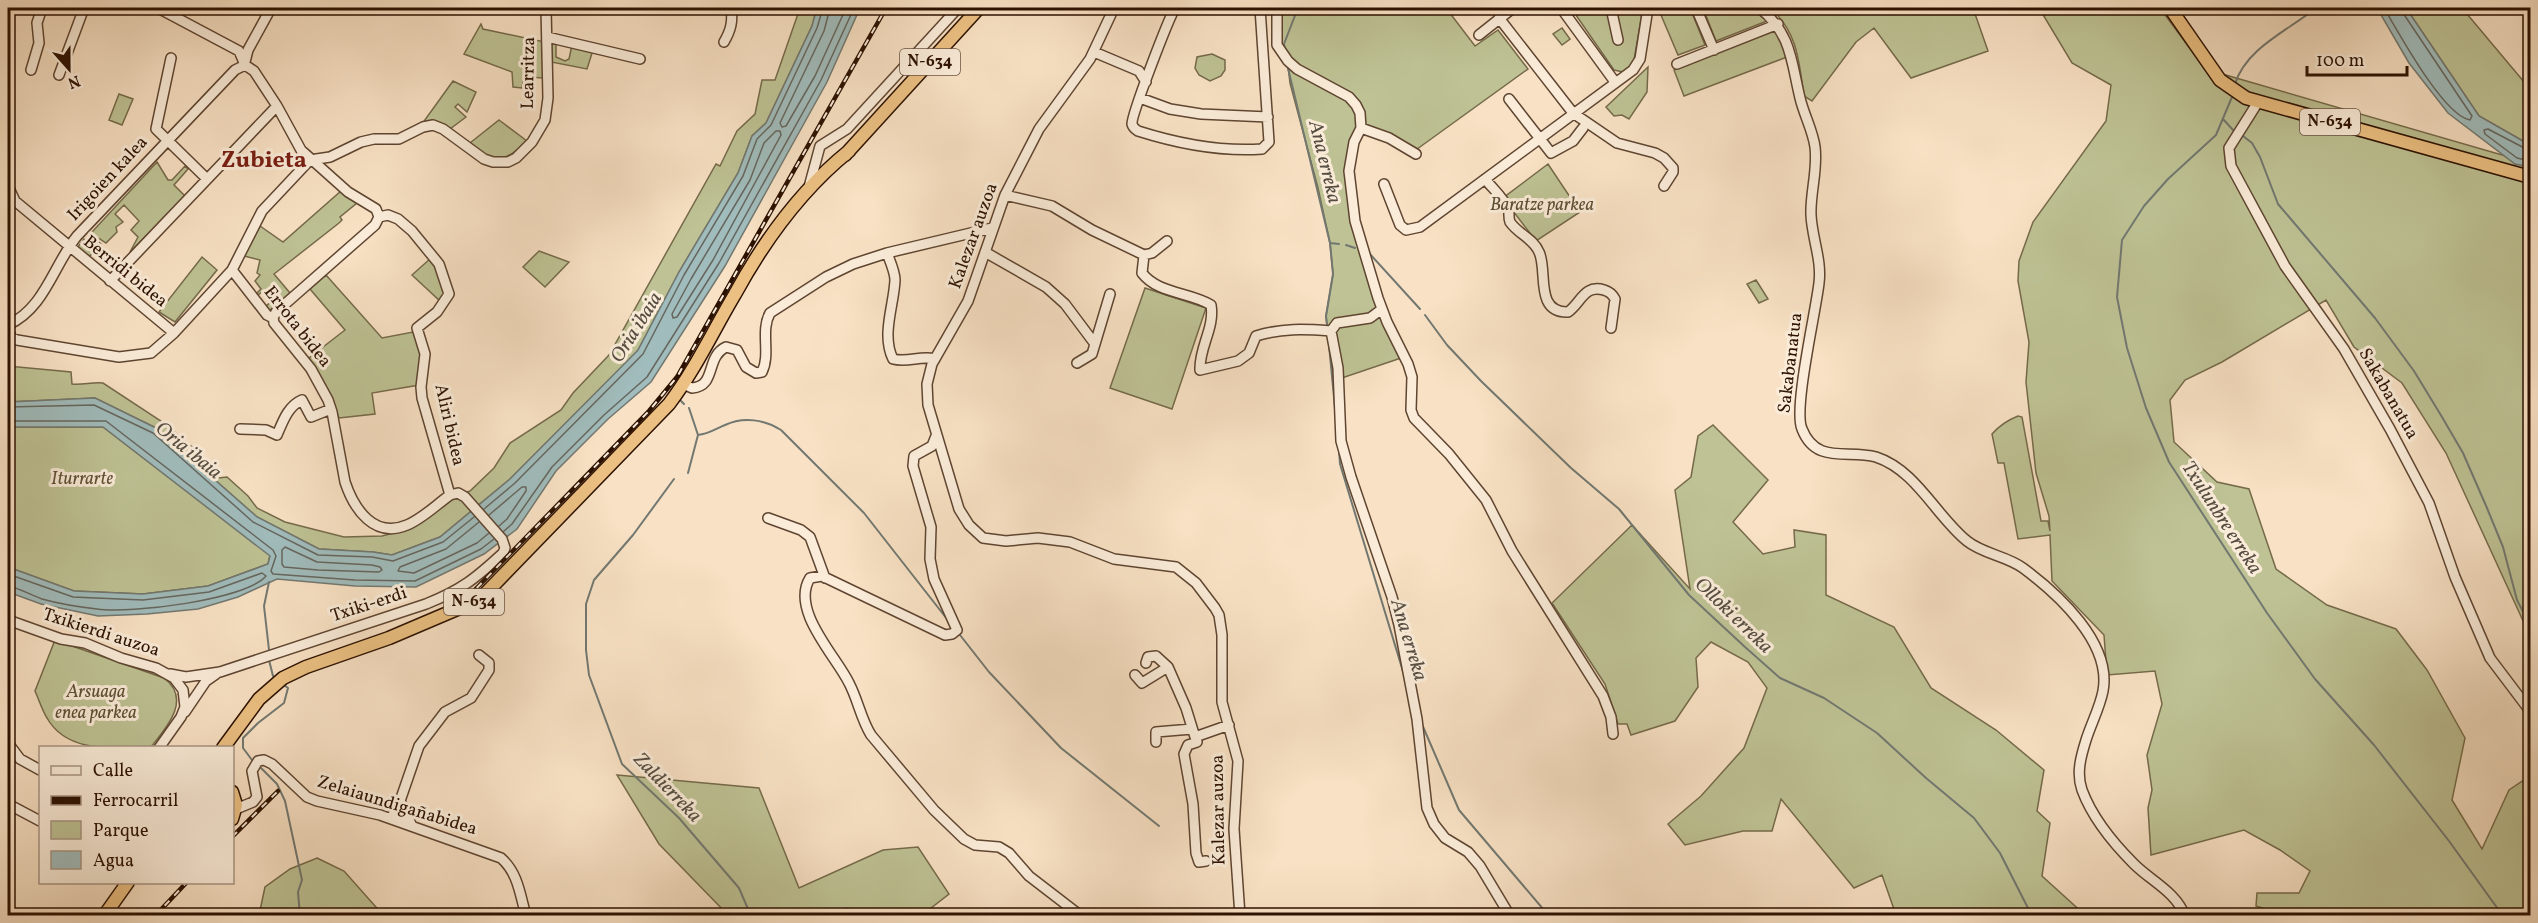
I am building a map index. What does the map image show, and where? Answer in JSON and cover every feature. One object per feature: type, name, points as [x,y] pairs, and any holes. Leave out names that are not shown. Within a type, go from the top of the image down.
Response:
[{"type":"highway","name":"N-634","points":[[225,746],[259,699],[291,674],[389,638],[481,598],[659,416],[683,384],[736,291],[760,255],[812,190],[827,160],[849,151],[979,8]]},
{"type":"highway","name":"N-634","points":[[2170,8],[2224,84],[2240,95],[2258,102],[2530,177]]},
{"type":"highway","points":[[114,902],[115,884]]},
{"type":"highway","points":[[104,915],[127,884]]},
{"type":"street","points":[[31,70],[39,43],[37,23],[42,8]]},
{"type":"street","points":[[59,75],[84,8]]},
{"type":"street","points":[[158,8],[239,51],[245,64],[254,71],[277,106],[301,150],[348,192],[376,209],[378,217],[375,225],[276,312],[273,318]]},
{"type":"street","points":[[245,64],[248,50],[271,8]]},
{"type":"street","name":"Learritza","points":[[310,160],[330,158],[367,140],[399,139],[432,125],[443,129],[484,159],[501,163],[508,162],[532,142],[545,120],[548,99],[546,8]]},
{"type":"street","points":[[724,42],[730,32],[731,8]]},
{"type":"street","points":[[827,160],[823,143],[847,129],[958,8]]},
{"type":"street","name":"Kalezar auzoa","points":[[1114,8],[1092,55],[1035,135],[1005,195],[963,312],[935,358],[927,395],[936,436],[959,509],[969,525],[984,538],[1006,541],[1038,538],[1070,542],[1114,559],[1176,567],[1196,583],[1215,608],[1221,624],[1221,696],[1239,761],[1234,829],[1240,915]]},
{"type":"street","points":[[1175,8],[1132,120],[1133,127],[1138,131],[1182,144],[1230,149],[1259,149],[1266,146],[1270,139],[1260,8]]},
{"type":"street","points":[[1277,8],[1277,45],[1288,61],[1297,69],[1349,97],[1360,113],[1361,128],[1350,157],[1351,197],[1359,241],[1382,309],[1412,377],[1411,410],[1414,418],[1449,454],[1486,500],[1512,550],[1603,696],[1611,717],[1613,734]]},
{"type":"street","points":[[1479,35],[1513,8]]},
{"type":"street","points":[[1561,8],[1615,82]]},
{"type":"street","points":[[1611,8],[1618,40]]},
{"type":"street","points":[[1384,184],[1400,225],[1406,230],[1420,227],[1637,64],[1648,8]]},
{"type":"street","points":[[1696,8],[1714,50]]},
{"type":"street","points":[[1677,64],[1778,24],[1760,8]]},
{"type":"street","points":[[1499,18],[1573,113],[1617,143],[1655,153],[1664,158],[1673,168],[1664,186]]},
{"type":"street","name":"Sakabanatua","points":[[1778,24],[1792,57],[1800,100],[1815,147],[1811,216],[1819,261],[1819,280],[1804,377],[1800,425],[1807,441],[1826,453],[1874,456],[1893,465],[1913,482],[1946,521],[1969,543],[2020,566],[2087,629],[2103,668],[2103,691],[2079,763],[2080,787],[2092,812],[2112,839],[2135,865],[2165,889],[2182,908],[2185,915]]},
{"type":"street","points":[[547,37],[640,59]]},
{"type":"street","points":[[1092,55],[1139,71],[1151,67]]},
{"type":"street","points":[[171,58],[156,129],[205,182]]},
{"type":"street","name":"Irigoien kalea","points":[[8,325],[24,316],[39,300],[69,247],[235,70],[245,64]]},
{"type":"street","points":[[1139,71],[1146,82]]},
{"type":"street","points":[[1140,98],[1170,109],[1201,114],[1268,117]]},
{"type":"street","points":[[1509,99],[1551,153],[1574,141],[1583,128]]},
{"type":"street","name":"Sakabanatua","points":[[2258,102],[2229,148],[2231,166],[2285,266],[2344,349],[2390,429],[2429,503],[2455,577],[2490,658],[2530,711]]},
{"type":"street","points":[[110,281],[277,106]]},
{"type":"street","points":[[1361,128],[1389,138],[1416,154]]},
{"type":"street","points":[[8,331],[12,338],[17,340],[123,357],[151,353],[174,333],[232,270],[262,211],[310,160]]},
{"type":"street","points":[[1485,179],[1506,205],[1511,223],[1532,241],[1540,254],[1543,289],[1549,302],[1557,309],[1568,312],[1589,290],[1594,288],[1608,291],[1615,299],[1611,328]]},
{"type":"street","name":"Berridi bidea","points":[[8,188],[11,198],[174,333]]},
{"type":"street","points":[[1005,195],[1052,206],[1092,231],[1144,255],[1152,253],[1167,241]]},
{"type":"street","name":"Aliri bidea","points":[[378,217],[388,215],[398,219],[412,231],[439,264],[449,294],[437,312],[417,328],[425,354],[422,398],[450,495],[458,493],[465,497],[502,539]]},
{"type":"street","points":[[683,384],[692,388],[702,385],[709,376],[713,359],[726,347],[737,350],[749,370],[756,373],[762,372],[765,362],[766,321],[772,310],[835,272],[887,253],[992,228]]},
{"type":"street","points":[[985,252],[1046,287],[1065,304],[1095,344]]},
{"type":"street","points":[[887,253],[895,278],[888,336],[889,351],[893,359],[902,362],[935,358]]},
{"type":"street","points":[[1144,255],[1142,273],[1147,280],[1161,287],[1198,297],[1211,305],[1213,317],[1200,359],[1200,370],[1238,362],[1249,353],[1256,336],[1274,330],[1294,328],[1331,331]]},
{"type":"street","name":"Errota bidea","points":[[232,270],[267,315],[273,318],[274,323],[315,376],[331,409],[349,493],[362,515],[382,528],[395,529],[408,525],[450,495]]},
{"type":"street","points":[[1077,363],[1092,354],[1110,294]]},
{"type":"street","points":[[1382,309],[1370,318],[1337,323],[1331,331],[1338,368],[1343,450],[1392,597],[1417,719],[1427,808],[1434,824],[1445,838],[1468,852],[1480,866],[1510,915]]},
{"type":"street","points":[[240,429],[266,430],[277,435],[294,403],[302,400],[311,417],[331,409]]},
{"type":"street","points":[[936,436],[932,446],[915,456],[913,466],[931,527],[930,559],[934,579],[938,593],[956,624],[957,630],[945,635],[825,578],[810,578],[806,585],[809,614],[826,648],[849,682],[871,735],[934,810],[964,839],[975,845],[999,847],[1009,853],[1040,885],[1081,915]]},
{"type":"street","points":[[768,518],[801,530],[810,537],[825,578]]},
{"type":"street","name":"Txiki-erdi","points":[[220,672],[454,592],[472,581],[503,553],[505,545],[502,539]]},
{"type":"street","name":"Txikierdi auzoa","points":[[8,620],[61,639],[85,643],[170,674],[184,695],[185,707],[181,717]]},
{"type":"street","points":[[391,819],[400,801],[419,746],[445,712],[471,698],[489,670],[489,663],[479,655]]},
{"type":"street","points":[[1146,663],[1148,657],[1156,656],[1168,667],[1179,688],[1197,742],[1188,745],[1184,754],[1193,804],[1196,853],[1199,862],[1206,861]]},
{"type":"street","points":[[1135,675],[1142,683],[1168,667]]},
{"type":"street","points":[[170,674],[186,677],[220,672]]},
{"type":"street","points":[[160,746],[206,681],[220,672]]},
{"type":"street","points":[[1156,742],[1156,732],[1194,733],[1229,725]]},
{"type":"street","points":[[8,743],[20,759],[39,769]]},
{"type":"street","name":"Zelaiaundigañabidea","points":[[234,814],[257,797],[252,771],[258,761],[264,760],[272,764],[306,797],[391,819],[501,858],[511,867],[515,875],[526,915]]},
{"type":"street","points":[[400,801],[412,826]]},
{"type":"street","points":[[8,804],[39,820]]},
{"type":"green space","points":[[800,8],[817,8],[812,26],[766,123],[752,136],[738,173],[679,272],[637,352],[510,479],[440,537],[392,555],[319,549],[257,517],[156,428],[95,398],[8,402],[8,366],[71,372],[72,384],[103,383],[164,423],[198,452],[200,463],[218,478],[227,477],[248,496],[257,508],[285,522],[344,537],[382,536],[409,529],[453,497],[470,491],[494,468],[510,443],[561,410],[573,393],[609,355],[716,164],[720,166],[737,131],[755,114],[762,80],[775,80]]},
{"type":"green space","points":[[1277,8],[1446,8],[1475,46],[1498,30],[1528,69],[1413,152],[1361,129],[1350,157],[1355,221],[1404,357],[1333,381],[1326,316],[1333,274],[1330,243],[1290,83],[1287,58],[1277,45]]},
{"type":"green space","points":[[1571,8],[1643,8],[1633,66],[1623,72],[1614,70]]},
{"type":"green space","points":[[1658,8],[1690,8],[1705,45],[1678,55]]},
{"type":"green space","points":[[1703,8],[1750,8],[1767,21],[1716,41]]},
{"type":"green space","points":[[1770,8],[1973,8],[1988,51],[1911,78],[1874,28],[1856,42],[1812,101],[1804,96],[1792,37]]},
{"type":"green space","points":[[2039,8],[2160,8],[2205,69],[2530,163],[2530,636],[2446,453],[2402,383],[2354,347],[2326,300],[2222,362],[2185,380],[2170,400],[2174,442],[2217,482],[2249,489],[2276,569],[2327,605],[2396,629],[2427,670],[2465,738],[2452,800],[2482,849],[2509,790],[2530,776],[2530,915],[2283,915],[2256,906],[2257,893],[2299,893],[2310,871],[2280,850],[2244,830],[2151,855],[2148,808],[2152,790],[2147,755],[2162,704],[2155,671],[2107,675],[2104,635],[2052,581],[2050,535],[2018,539],[2004,463],[1998,463],[1992,434],[2007,421],[2018,416],[2022,417],[2041,521],[2048,521],[2050,531],[2049,516],[2036,473],[2026,382],[2029,342],[2018,281],[2019,261],[2033,222],[2106,121],[2111,85],[2072,63]]},
{"type":"green space","points":[[2406,8],[2462,8],[2530,89],[2530,145],[2479,116]]},
{"type":"green space","points":[[481,24],[483,29],[545,42],[545,78],[524,77],[522,88],[513,87],[512,72],[464,54]]},
{"type":"green space","points":[[1562,28],[1570,39],[1562,45],[1553,34]]},
{"type":"green space","points":[[1773,31],[1779,34],[1787,57],[1684,96],[1674,70]]},
{"type":"green space","points":[[550,41],[556,43],[556,57],[565,61],[569,59],[572,45],[593,50],[587,69],[551,62]]},
{"type":"green space","points":[[1212,54],[1225,60],[1225,70],[1221,76],[1210,81],[1199,75],[1195,68],[1197,57]]},
{"type":"green space","points":[[1648,67],[1647,92],[1629,119],[1622,115],[1614,116],[1606,107]]},
{"type":"green space","points":[[453,81],[476,92],[467,112],[458,104],[455,107],[466,117],[450,129],[422,124]]},
{"type":"green space","points":[[119,94],[133,99],[122,125],[109,120]]},
{"type":"green space","points":[[499,120],[527,141],[506,157],[494,158],[476,149],[470,143]]},
{"type":"green space","points":[[157,162],[168,180],[172,180],[185,166],[188,169],[174,185],[185,196],[130,252],[138,237],[131,230],[139,221],[124,205],[115,214],[123,222],[116,227],[117,232],[106,243],[91,233]]},
{"type":"green space","name":"Baratze parkea","points":[[1548,164],[1580,212],[1536,241],[1503,198]]},
{"type":"green space","points":[[341,191],[357,203],[340,217],[342,220],[339,223],[274,274],[290,293],[269,311],[265,307],[273,300],[264,290],[257,296],[256,294],[261,289],[255,281],[260,275],[257,273],[260,260],[244,256],[260,226],[283,242]]},
{"type":"green space","points":[[94,238],[101,244],[88,258],[77,248],[84,239],[89,243]]},
{"type":"green space","points":[[539,251],[569,262],[545,287],[523,267]]},
{"type":"green space","points":[[202,257],[217,270],[175,322],[159,312]]},
{"type":"green space","points":[[431,258],[439,268],[446,291],[440,301],[412,275]]},
{"type":"green space","points":[[326,275],[382,338],[413,332],[423,353],[419,385],[372,393],[375,414],[339,418],[331,397],[309,358],[345,330],[310,289]]},
{"type":"green space","points":[[1756,280],[1768,299],[1759,303],[1747,284]]},
{"type":"green space","points":[[1145,288],[1206,308],[1172,409],[1110,388]]},
{"type":"green space","points":[[1713,425],[1768,480],[1733,522],[1763,554],[1795,547],[1794,530],[1826,535],[1826,595],[1894,627],[1931,688],[1996,730],[2044,770],[2037,811],[2050,823],[2042,876],[2085,915],[1896,915],[1882,875],[1854,888],[1781,799],[1772,831],[1743,831],[1685,845],[1668,824],[1701,796],[1744,748],[1767,688],[1748,662],[1711,642],[1696,658],[1698,687],[1675,721],[1631,735],[1627,724],[1618,724],[1605,684],[1552,603],[1632,525],[1690,589],[1675,490],[1691,477],[1698,436]]},
{"type":"green space","name":"Iturrarte","points":[[8,427],[103,427],[270,555],[268,564],[208,586],[143,594],[74,591],[8,567]]},
{"type":"green space","name":"Arsuaga enea parkea","points":[[55,640],[164,678],[172,686],[176,695],[176,704],[170,722],[152,746],[94,746],[67,738],[56,730],[45,715],[35,691]]},
{"type":"green space","points":[[617,775],[759,788],[799,888],[883,850],[918,847],[949,894],[922,915],[902,915],[845,908],[843,915],[728,915],[659,844]]},
{"type":"green space","points":[[317,858],[344,871],[383,915],[259,915],[265,887],[290,869]]},
{"type":"water","points":[[817,8],[860,8],[827,82],[725,266],[651,382],[608,419],[556,471],[517,529],[484,554],[416,587],[355,586],[277,579],[238,597],[198,609],[147,614],[98,616],[41,604],[8,592],[8,567],[74,591],[143,594],[208,586],[268,564],[270,556],[103,427],[8,427],[8,402],[95,398],[156,428],[257,517],[319,549],[392,555],[440,537],[510,479],[638,350],[679,272],[738,173],[752,136],[766,123],[812,26]]},
{"type":"water","points":[[2377,8],[2406,8],[2479,116],[2530,145],[2530,167],[2515,164],[2448,113],[2409,63]]},
{"type":"waterway","name":"Ana erreka","points":[[1285,50],[1284,44],[1296,13],[1294,8]]},
{"type":"waterway","name":"Txulunbre erreka","points":[[2235,84],[2248,60],[2258,50],[2316,8]]},
{"type":"waterway","name":"Ana erreka","points":[[1287,64],[1330,243],[1333,274],[1326,316],[1327,325]]},
{"type":"waterway","name":"Txulunbre erreka","points":[[2232,97],[2216,135],[2168,179],[2144,206],[2122,240],[2117,297],[2127,348],[2146,408],[2169,462],[2267,613],[2315,679],[2374,745],[2449,841],[2503,916]]},
{"type":"waterway","points":[[2223,119],[2233,130]]},
{"type":"waterway","points":[[2243,136],[2252,143],[2260,157],[2278,204],[2375,318],[2414,371],[2442,417],[2463,453],[2487,508],[2503,547],[2517,600],[2530,625]]},
{"type":"waterway","name":"Olloki erreka","points":[[1330,243],[1339,244]]},
{"type":"waterway","name":"Olloki erreka","points":[[1346,245],[1355,248]]},
{"type":"waterway","name":"Olloki erreka","points":[[1369,253],[1420,309]]},
{"type":"waterway","name":"Olloki erreka","points":[[1425,315],[1447,345],[1481,381],[1571,468],[1619,509],[1689,595],[1745,647],[1780,678],[1824,698],[1877,733],[1974,818],[2000,853],[2032,916]]},
{"type":"waterway","name":"Ana erreka","points":[[1329,345],[1335,408]]},
{"type":"waterway","points":[[681,401],[684,404]]},
{"type":"waterway","points":[[688,473],[698,435],[689,408]]},
{"type":"waterway","points":[[698,435],[732,422],[747,420],[768,424],[781,430],[864,513],[947,619]]},
{"type":"waterway","name":"Ana erreka","points":[[1339,450],[1340,464],[1405,678]]},
{"type":"waterway","name":"Zaldierreka","points":[[674,479],[633,535],[594,580],[586,604],[586,650],[589,675],[622,764],[679,818],[739,888],[751,916]]},
{"type":"waterway","points":[[269,582],[264,606],[269,650]]},
{"type":"waterway","points":[[960,635],[989,672],[1061,748],[1159,826]]},
{"type":"waterway","points":[[269,660],[273,676]]},
{"type":"waterway","points":[[252,760],[243,748],[243,738],[284,703],[288,688],[284,685]]},
{"type":"waterway","name":"Ana erreka","points":[[1421,722],[1459,810],[1549,916]]},
{"type":"waterway","points":[[260,767],[277,784],[285,801],[302,880],[298,892],[300,916]]},
{"type":"railway","points":[[467,598],[649,411],[677,377],[886,8]]},
{"type":"railway","points":[[234,835],[278,791]]},
{"type":"railway","points":[[155,916],[185,884]]},
{"type":"district","name":"Zubieta","points":[[264,161]]},
{"type":"water label","name":"Oria ibaia","points":[[637,328]]},
{"type":"water label","name":"Oria ibaia","points":[[188,451]]}]
